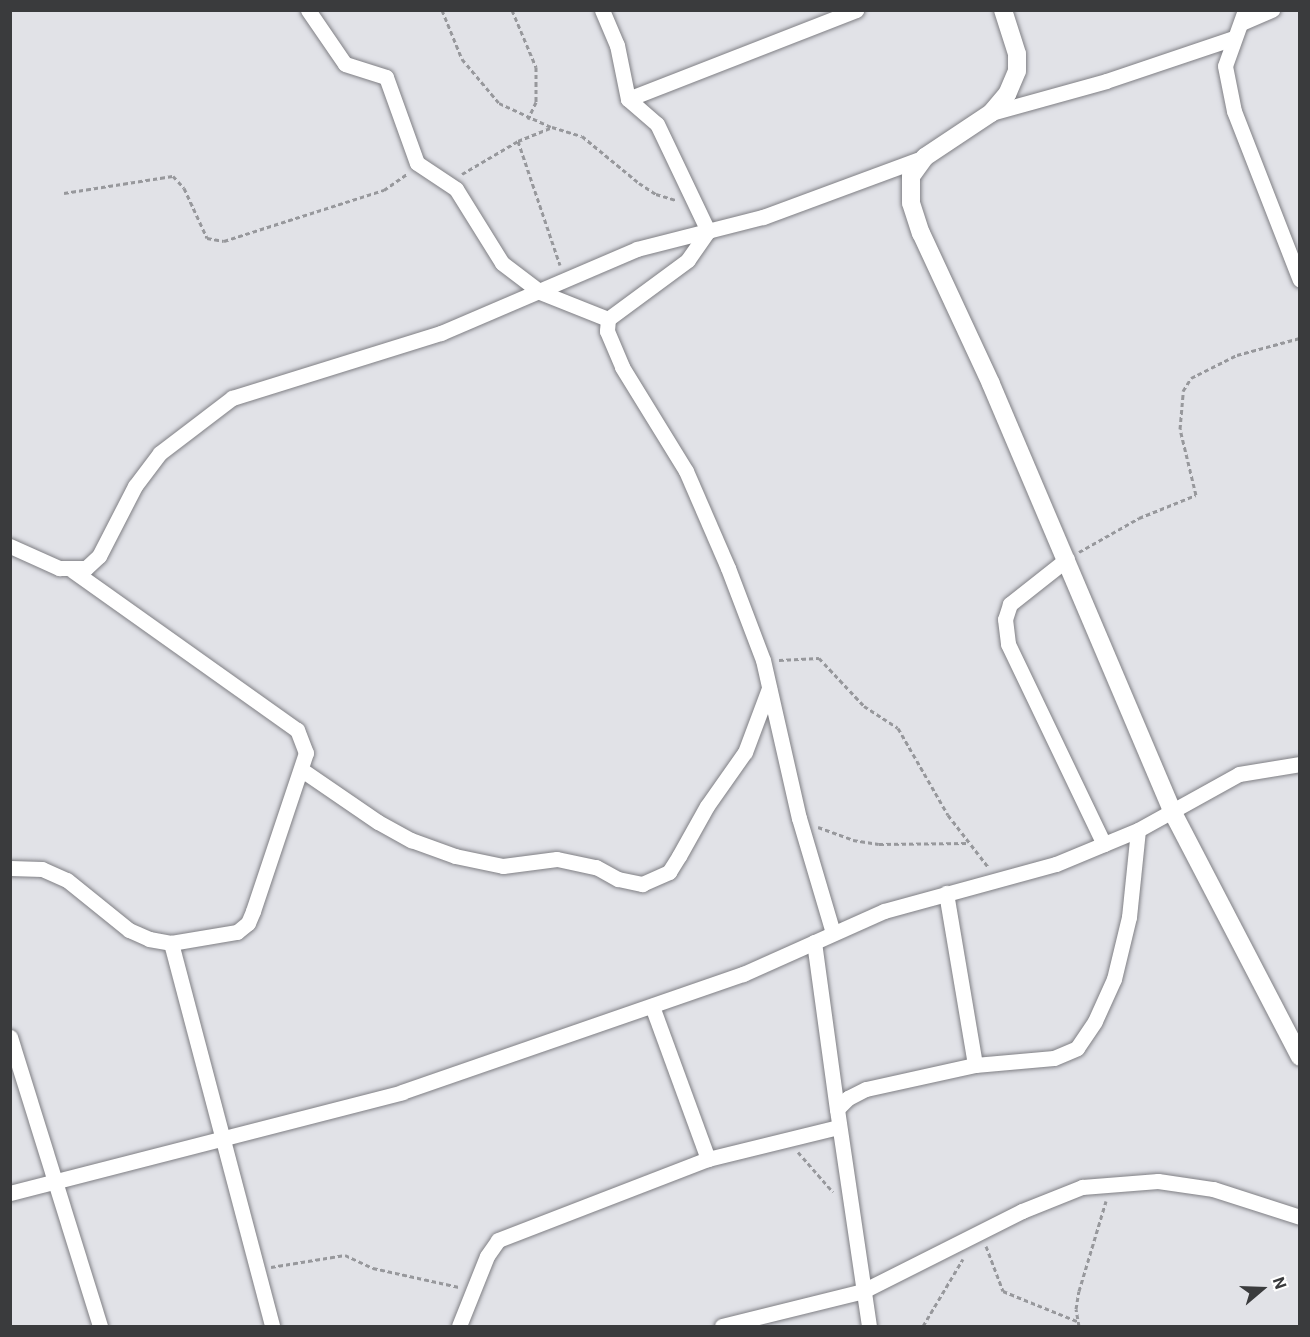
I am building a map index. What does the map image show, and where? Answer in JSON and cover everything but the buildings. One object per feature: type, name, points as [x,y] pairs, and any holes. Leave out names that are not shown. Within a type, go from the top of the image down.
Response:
[{"type":"street","points":[[308,10],[345,64],[386,77],[417,163],[448,182],[501,263],[540,292],[608,320]]},
{"type":"street","points":[[602,10],[617,45],[628,99],[657,124],[708,231]]},
{"type":"street","points":[[628,99],[856,10]]},
{"type":"street","points":[[73,570],[86,568],[99,556],[135,486],[160,453],[232,398],[441,333],[638,249],[763,217],[925,157],[991,113],[1007,94],[1017,72],[1013,37],[1003,10]]},
{"type":"street","points":[[1272,10],[1243,17],[1225,66],[1234,111],[1299,280]]},
{"type":"street","points":[[991,113],[1106,81],[1234,38]]},
{"type":"street","points":[[925,157],[911,176],[911,203],[921,233],[1067,559],[1172,811],[1296,1036],[1299,1057]]},
{"type":"street","points":[[708,231],[688,260],[608,320],[607,331],[622,367],[686,471],[709,518],[763,660],[799,818],[833,933]]},
{"type":"street","points":[[565,281],[582,309]]},
{"type":"street","points":[[10,546],[73,570],[297,730],[306,753],[248,923],[237,932],[213,938],[171,943],[129,930],[59,877],[42,869],[10,868]]},
{"type":"street","points":[[1067,559],[1010,604],[1005,620],[1008,644],[1104,844]]},
{"type":"street","points":[[302,770],[378,822],[411,840],[455,856],[503,866],[557,859],[596,867],[618,879],[642,884],[669,872],[707,806],[745,752],[769,688]]},
{"type":"street","points":[[10,1193],[402,1092],[743,975],[884,911],[946,893],[1000,881],[1104,844],[1138,830],[1239,774],[1299,764]]},
{"type":"street","points":[[837,1109],[848,1098],[866,1089],[975,1065],[1054,1058],[1077,1048],[1095,1021],[1114,979],[1129,917],[1138,830]]},
{"type":"street","points":[[946,893],[975,1065]]},
{"type":"street","points":[[814,942],[838,1127],[869,1326]]},
{"type":"street","points":[[171,943],[221,1140],[259,1268],[272,1326]]},
{"type":"street","points":[[652,1006],[708,1159]]},
{"type":"street","points":[[10,1037],[33,1102],[52,1183],[100,1326]]},
{"type":"street","points":[[459,1326],[473,1290],[498,1239],[708,1159],[783,1138],[838,1127]]},
{"type":"street","points":[[722,1326],[863,1291],[1054,1197],[1112,1182],[1158,1181],[1214,1189],[1299,1217]]},
{"type":"path","points":[[442,10],[462,59],[499,103],[528,118],[582,136],[656,194],[695,204]]},
{"type":"path","points":[[512,10],[536,68],[536,102],[528,118]]},
{"type":"path","points":[[448,182],[518,141],[552,127]]},
{"type":"path","points":[[518,141],[565,281]]},
{"type":"path","points":[[64,193],[172,176],[184,188],[207,238],[224,241],[384,190],[417,163]]},
{"type":"path","points":[[1067,559],[1139,518],[1196,495],[1180,429],[1184,391],[1191,378],[1237,355],[1299,338]]},
{"type":"path","points":[[763,660],[812,657],[827,664],[857,700],[898,728],[969,843],[1000,881]]},
{"type":"path","points":[[799,818],[829,833],[879,844],[969,843]]},
{"type":"path","points":[[783,1138],[819,1173],[852,1221]]},
{"type":"path","points":[[1079,1326],[1077,1322],[1079,1291],[1112,1182]]},
{"type":"path","points":[[979,1234],[1003,1291],[1077,1322]]},
{"type":"path","points":[[923,1326],[979,1234]]},
{"type":"path","points":[[259,1268],[345,1255],[373,1268],[473,1290]]}]
